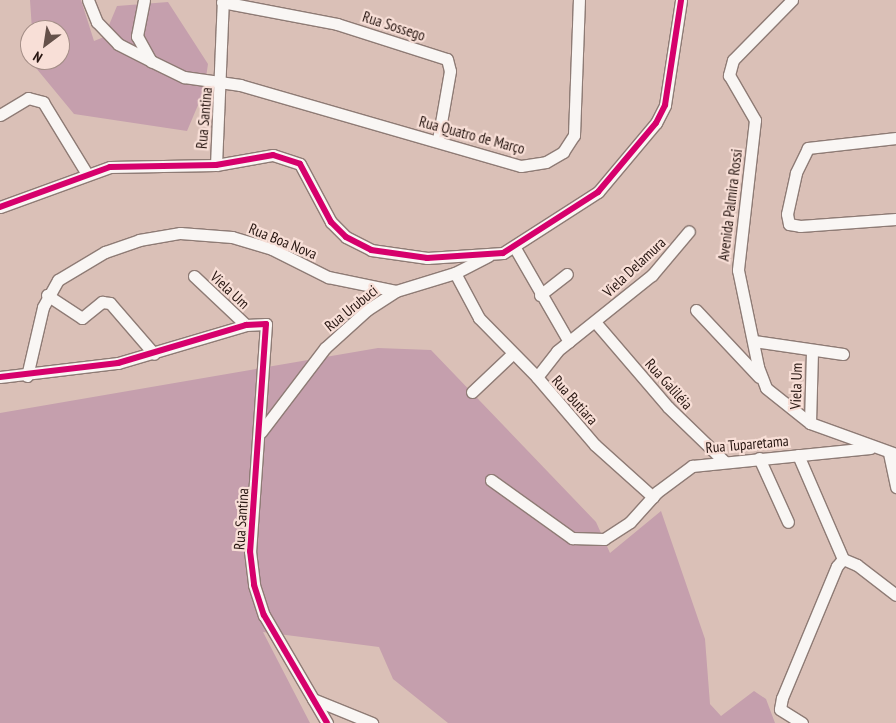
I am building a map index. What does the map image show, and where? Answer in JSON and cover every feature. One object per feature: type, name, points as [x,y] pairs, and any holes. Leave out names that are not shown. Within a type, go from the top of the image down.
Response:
[{"type":"street","name":"Rua Quatro de Março","points":[[88,0],[97,22],[118,44],[184,78],[223,82],[438,140],[522,166],[546,162],[563,152],[575,128],[579,0]]},
{"type":"street","points":[[144,0],[137,36],[152,61]]},
{"type":"street","points":[[216,165],[273,155],[296,160],[306,170],[331,222],[346,237],[371,250],[427,258],[494,253],[515,248],[598,192],[656,123],[665,105],[681,0]]},
{"type":"street","name":"Avenida Palmira Rossi","points":[[762,380],[738,251],[755,120],[729,75],[733,60],[792,0]]},
{"type":"street","name":"Rua Sossego","points":[[222,1],[337,24],[447,59],[450,70],[438,140]]},
{"type":"street","name":"Rua Santina","points":[[0,207],[87,174],[137,164],[216,165],[223,82],[218,32],[222,1]]},
{"type":"street","points":[[0,115],[28,98],[43,102],[87,174]]},
{"type":"street","points":[[896,138],[820,144],[804,153],[792,189],[790,224],[896,219]]},
{"type":"street","name":"Viela Delamura","points":[[596,323],[652,275],[689,231]]},
{"type":"street","name":"Rua Boa Nova","points":[[27,376],[47,295],[64,276],[106,252],[139,240],[196,233],[252,241],[328,277],[396,291]]},
{"type":"street","points":[[515,248],[540,295],[569,342]]},
{"type":"street","name":"Rua Urubuci","points":[[261,432],[326,348],[367,310],[396,291],[455,273],[494,253]]},
{"type":"street","points":[[455,273],[479,318],[512,354],[537,377]]},
{"type":"street","points":[[540,295],[567,274]]},
{"type":"street","name":"Viela Um","points":[[194,276],[246,325]]},
{"type":"street","points":[[47,295],[82,318],[102,302],[110,303],[154,354]]},
{"type":"street","points":[[696,310],[773,394],[810,422],[871,448],[892,453],[896,487]]},
{"type":"street","name":"Rua Butiara","points":[[596,323],[569,342],[543,365],[537,377],[595,445],[653,497]]},
{"type":"street","name":"Rua Galiléia","points":[[596,323],[668,407],[724,461]]},
{"type":"street","name":"Rua Santina","points":[[0,377],[27,376],[154,354],[246,325],[263,327],[259,378],[261,432],[250,551],[254,585],[264,614],[327,723]]},
{"type":"street","points":[[754,341],[843,354]]},
{"type":"street","name":"Viela Um","points":[[810,422],[812,350]]},
{"type":"street","points":[[472,392],[512,354]]},
{"type":"street","name":"Rua Tuparetama","points":[[491,480],[572,538],[604,538],[630,522],[653,497],[692,466],[724,461],[871,448]]},
{"type":"street","points":[[798,455],[843,559],[870,572],[896,595]]},
{"type":"street","points":[[759,458],[788,522]]},
{"type":"street","points":[[802,723],[780,709],[782,698],[813,633],[829,582],[843,559]]},
{"type":"street","points":[[313,699],[372,723]]},
{"type":"shaded area","points":[[30,0],[81,0],[94,41],[104,37],[117,6],[168,2],[208,64],[204,91],[187,131],[74,114],[38,70],[70,70],[70,20],[31,20]]},
{"type":"shaded area","points":[[378,348],[431,350],[596,522],[610,553],[661,511],[705,639],[710,704],[721,716],[754,691],[766,699],[775,723],[448,723],[393,679],[379,647],[263,632],[310,723],[0,723],[0,413]]},
{"type":"cycle path","points":[[0,207],[110,167],[216,165],[273,155],[300,164],[331,222],[346,237],[371,250],[427,258],[503,253],[598,192],[656,123],[665,105],[681,0]]},
{"type":"cycle path","points":[[0,377],[118,363],[246,325],[266,324],[250,551],[254,585],[264,615],[327,723]]}]
